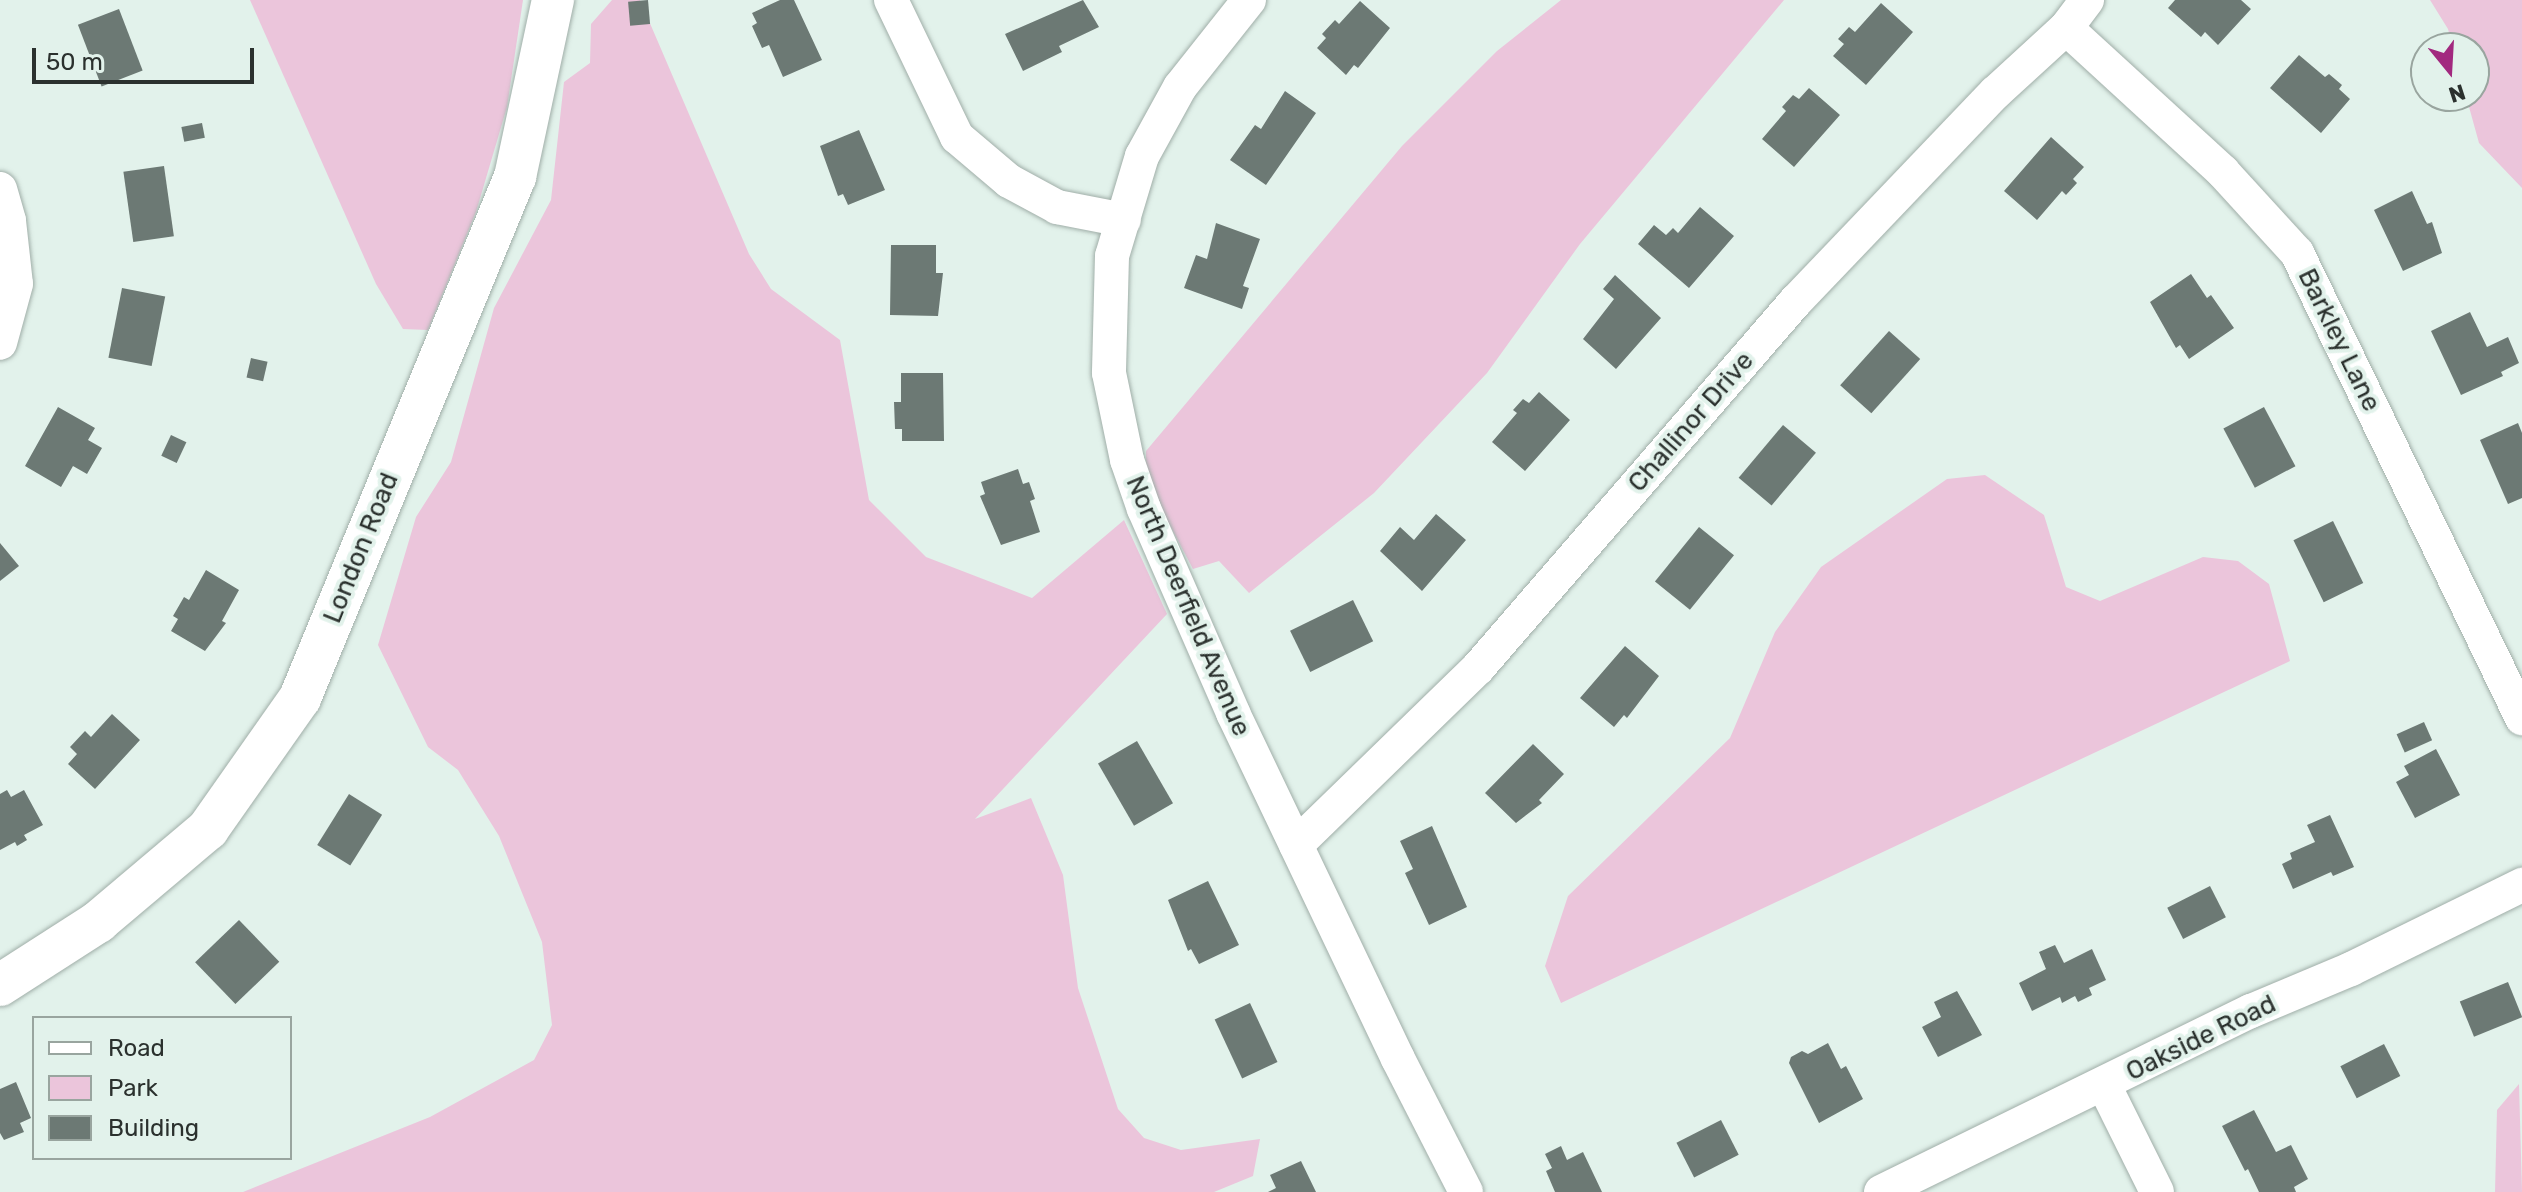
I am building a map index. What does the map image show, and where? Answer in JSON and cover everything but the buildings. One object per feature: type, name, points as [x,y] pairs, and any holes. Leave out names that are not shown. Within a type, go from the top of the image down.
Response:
[{"type":"street","name":"London Road","points":[[0,985],[98,922],[208,829],[300,698],[515,177],[553,0]]},
{"type":"street","points":[[891,0],[957,137],[1009,181],[1057,207],[1124,220]]},
{"type":"street","name":"North Deerfield Avenue","points":[[1249,0],[1180,87],[1142,156],[1112,256],[1109,373],[1127,460],[1144,509],[1233,713],[1466,1192]]},
{"type":"street","name":"Challinor Drive","points":[[1296,845],[1478,668],[1796,301],[1995,93],[2066,28],[2087,0]]},
{"type":"street","name":"Barkley Lane","points":[[2066,28],[2223,172],[2297,253],[2522,718]]},
{"type":"street","points":[[0,189],[9,221],[16,284],[0,343]]},
{"type":"street","name":"Oakside Road","points":[[1881,1192],[2251,1011],[2351,969],[2522,885]]},
{"type":"street","points":[[2104,1085],[2157,1192]]},
{"type":"green space","points":[[250,0],[523,0],[507,107],[476,212],[428,330],[403,329],[376,284]]},
{"type":"green space","points":[[612,0],[640,0],[749,254],[771,289],[840,340],[869,500],[926,557],[1032,598],[1124,520],[1167,614],[975,819],[1031,798],[1063,875],[1078,988],[1118,1109],[1144,1138],[1181,1150],[1260,1139],[1253,1176],[1214,1192],[243,1192],[430,1117],[534,1060],[552,1025],[542,942],[499,836],[458,770],[428,747],[378,645],[416,517],[451,462],[494,308],[551,200],[564,82],[590,63],[591,24]]},
{"type":"green space","points":[[1561,0],[1784,0],[1580,244],[1487,373],[1374,493],[1249,593],[1219,561],[1193,569],[1146,480],[1146,451],[1402,146],[1497,51]]},
{"type":"green space","points":[[2430,0],[2522,0],[2522,188],[2479,143],[2470,112],[2490,112],[2490,32],[2449,32]]},
{"type":"green space","points":[[1985,475],[2044,515],[2066,587],[2100,601],[2203,557],[2238,561],[2269,584],[2290,661],[1561,1003],[1545,966],[1568,896],[1730,738],[1775,632],[1821,567],[1947,479]]},
{"type":"green space","points":[[2519,1084],[2522,1192],[2495,1192],[2497,1110]]}]
